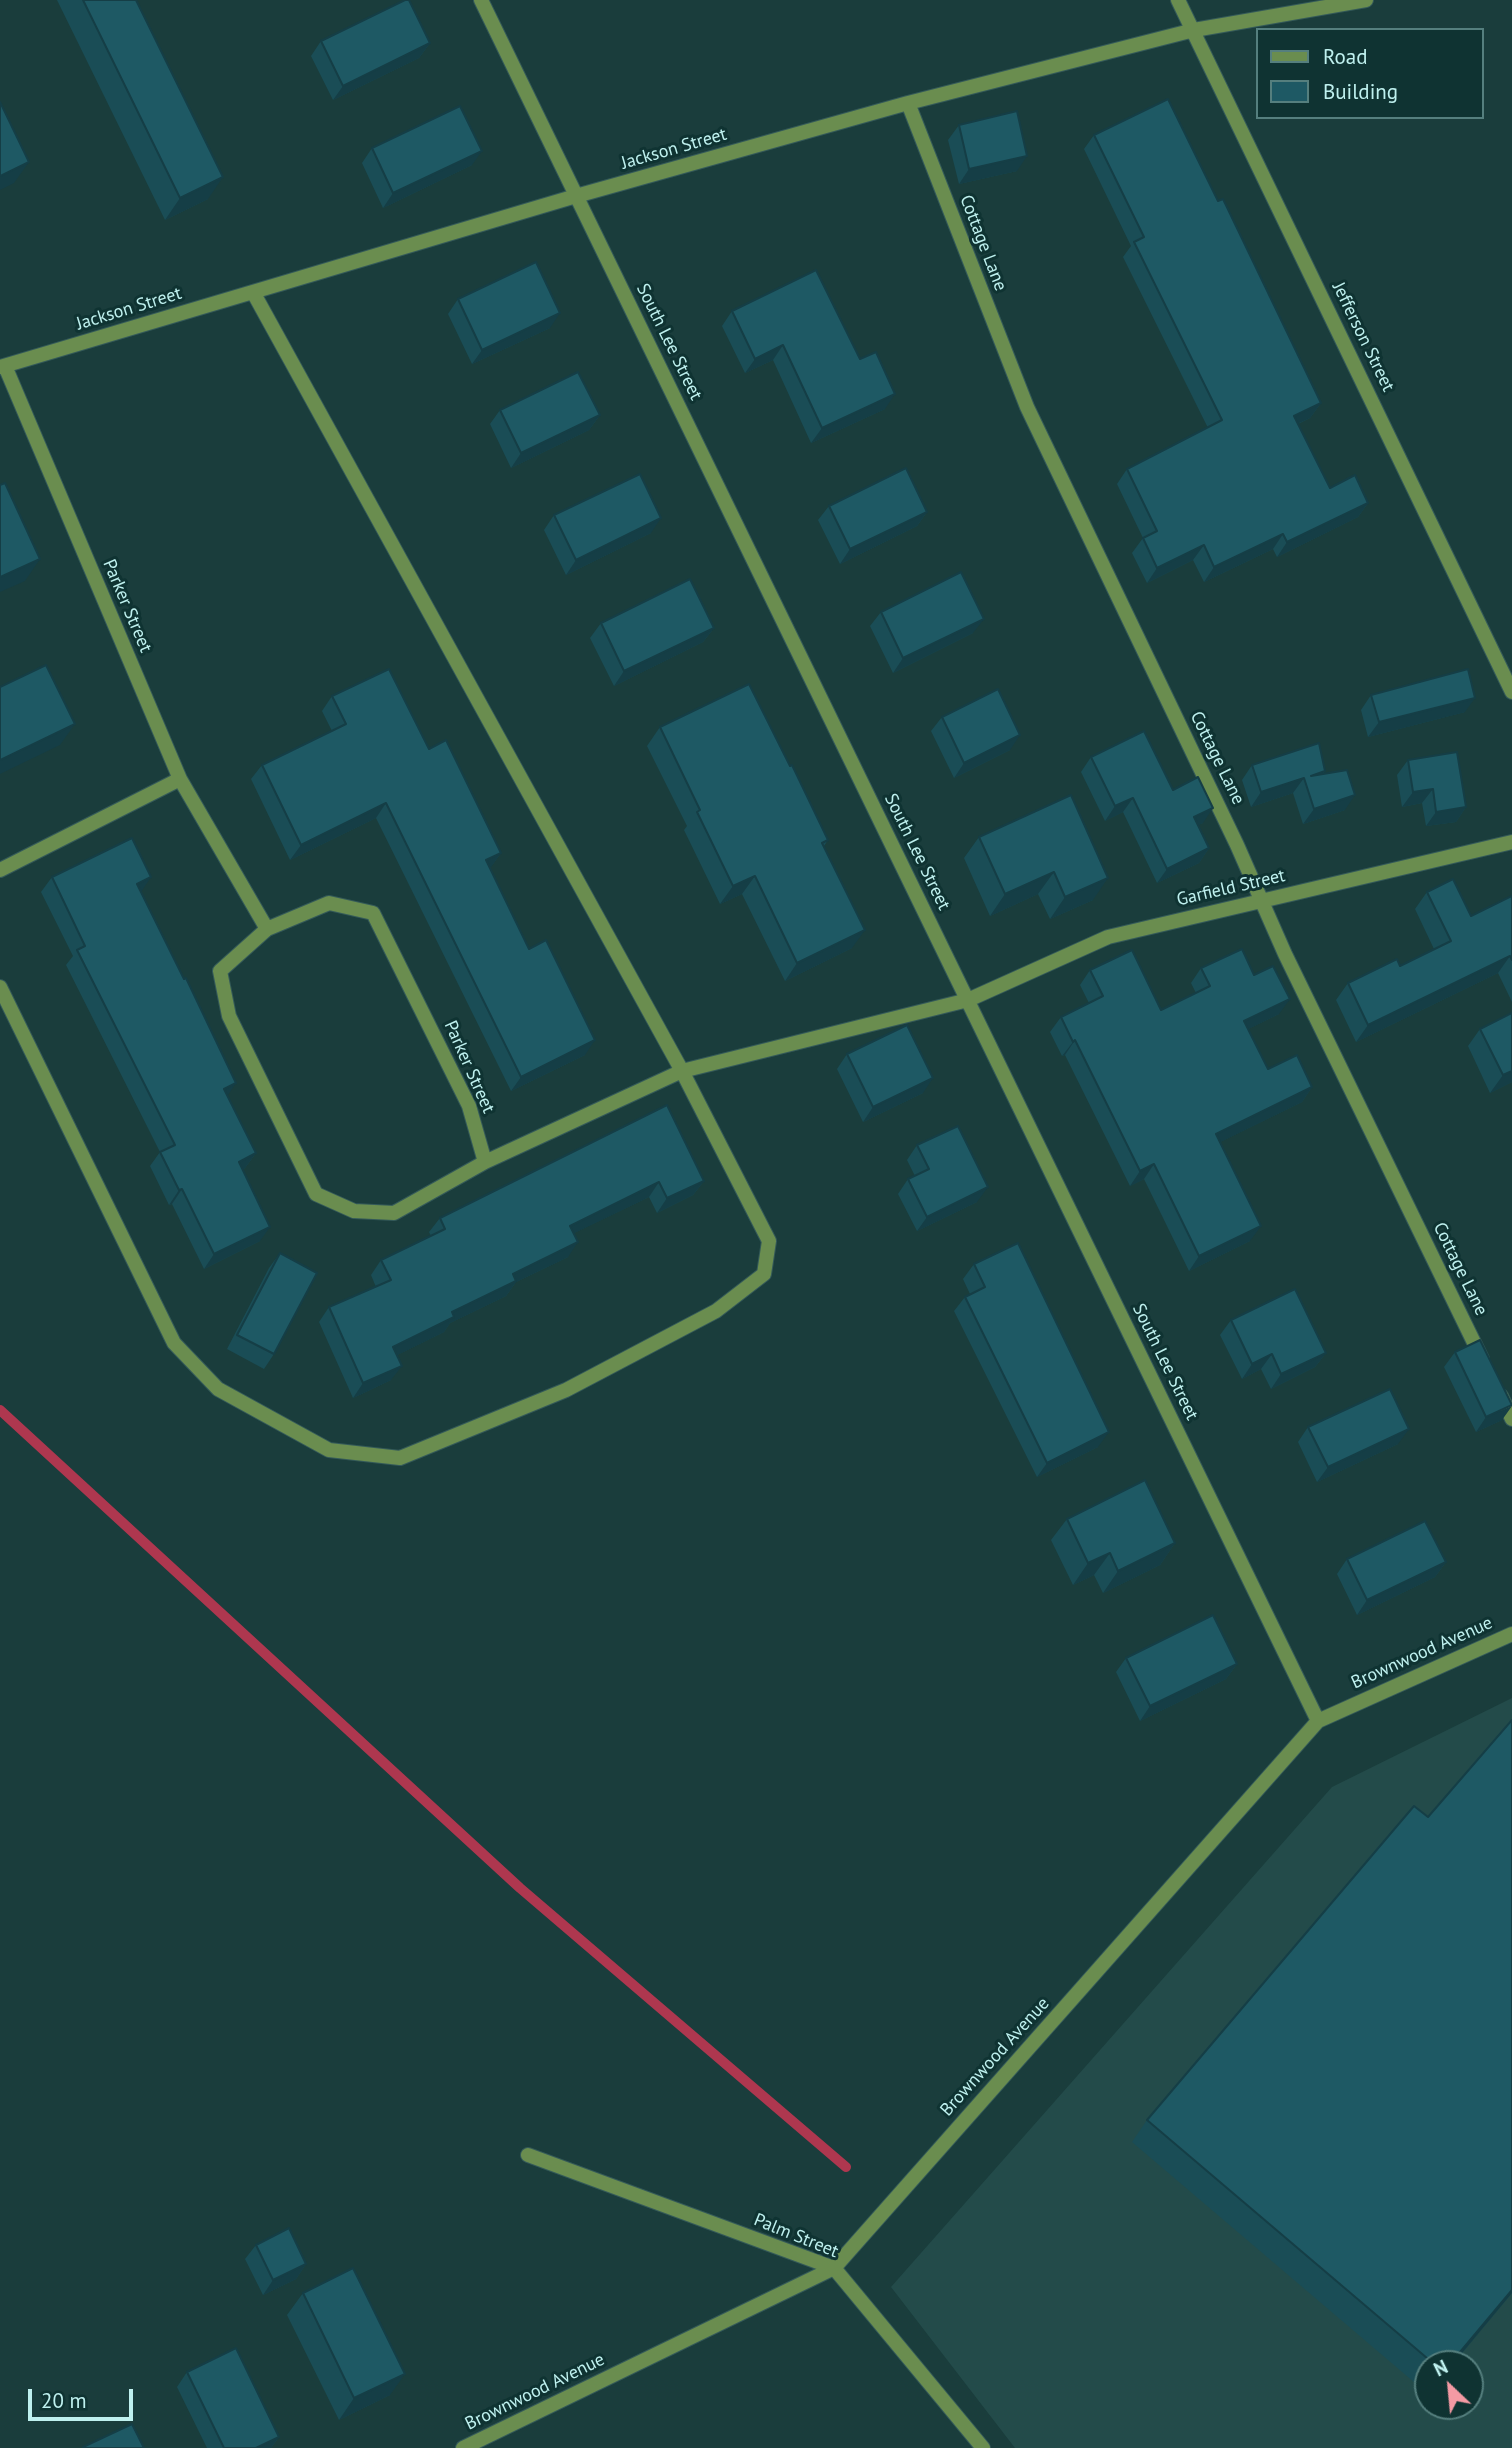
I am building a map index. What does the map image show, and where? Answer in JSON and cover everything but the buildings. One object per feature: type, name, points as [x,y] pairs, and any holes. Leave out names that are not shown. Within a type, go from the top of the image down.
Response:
[{"type":"street","name":"South Lee Street","points":[[481,0],[1318,1721]]},
{"type":"street","name":"Jefferson Street","points":[[1178,0],[1512,692]]},
{"type":"street","name":"Jackson Street","points":[[3,366],[576,196],[908,103],[1194,30],[1366,0]]},
{"type":"street","name":"Cottage Lane","points":[[908,103],[1027,407],[1237,845],[1260,901],[1512,1419]]},
{"type":"street","points":[[0,987],[174,1343],[218,1389],[329,1450],[400,1458],[566,1390],[716,1311],[764,1274],[769,1241],[682,1071],[253,292]]},
{"type":"street","name":"Parker Street","points":[[3,366],[180,779],[267,929]]},
{"type":"street","points":[[0,870],[180,779]]},
{"type":"street","name":"Garfield Street","points":[[485,1162],[682,1071],[968,1000],[1108,937],[1512,842]]},
{"type":"street","name":"Parker Street","points":[[329,903],[373,913],[470,1105],[485,1162],[394,1213],[354,1210],[316,1194],[229,1016],[220,971],[267,929],[329,903]]},
{"type":"street","name":"Brownwood Avenue","points":[[463,2448],[834,2268],[1318,1721],[1512,1634]]},
{"type":"street","name":"Palm Street","points":[[528,2155],[834,2268],[983,2448]]},
{"type":"shaded area","points":[[1512,1698],[1512,2448],[1015,2448],[891,2287],[1332,1787]]},
{"type":"waterway","points":[[0,1410],[520,1888],[846,2167]]}]
